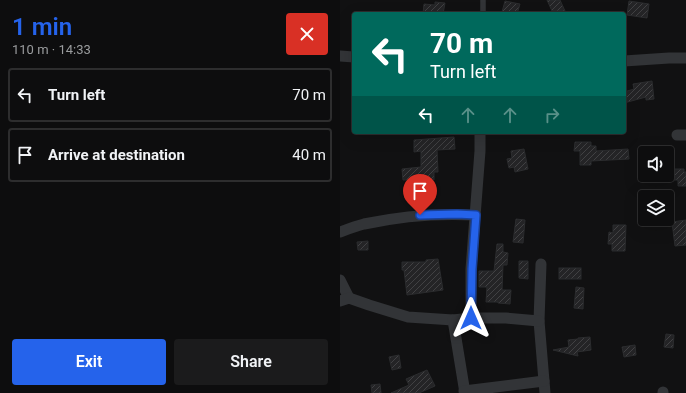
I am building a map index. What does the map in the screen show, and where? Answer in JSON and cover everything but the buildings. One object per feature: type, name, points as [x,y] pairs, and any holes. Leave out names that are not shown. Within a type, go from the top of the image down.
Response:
[{"type":"street","points":[[340,56],[352,57]]},
{"type":"street","points":[[626,61],[686,58]]},
{"type":"street","points":[[471,318],[472,269],[480,134]]},
{"type":"street","points":[[340,232],[363,224],[407,216],[433,214],[476,215]]},
{"type":"street","points":[[541,264],[539,321],[545,393]]},
{"type":"street","points":[[340,280],[345,300],[369,305],[408,317],[453,320],[471,318],[506,318],[539,321]]},
{"type":"street","points":[[453,320],[465,392],[544,381]]},
{"type":"lane","points":[[483,0],[483,12]]},
{"type":"route","points":[[420,215],[476,215],[472,269],[471,318]]}]
